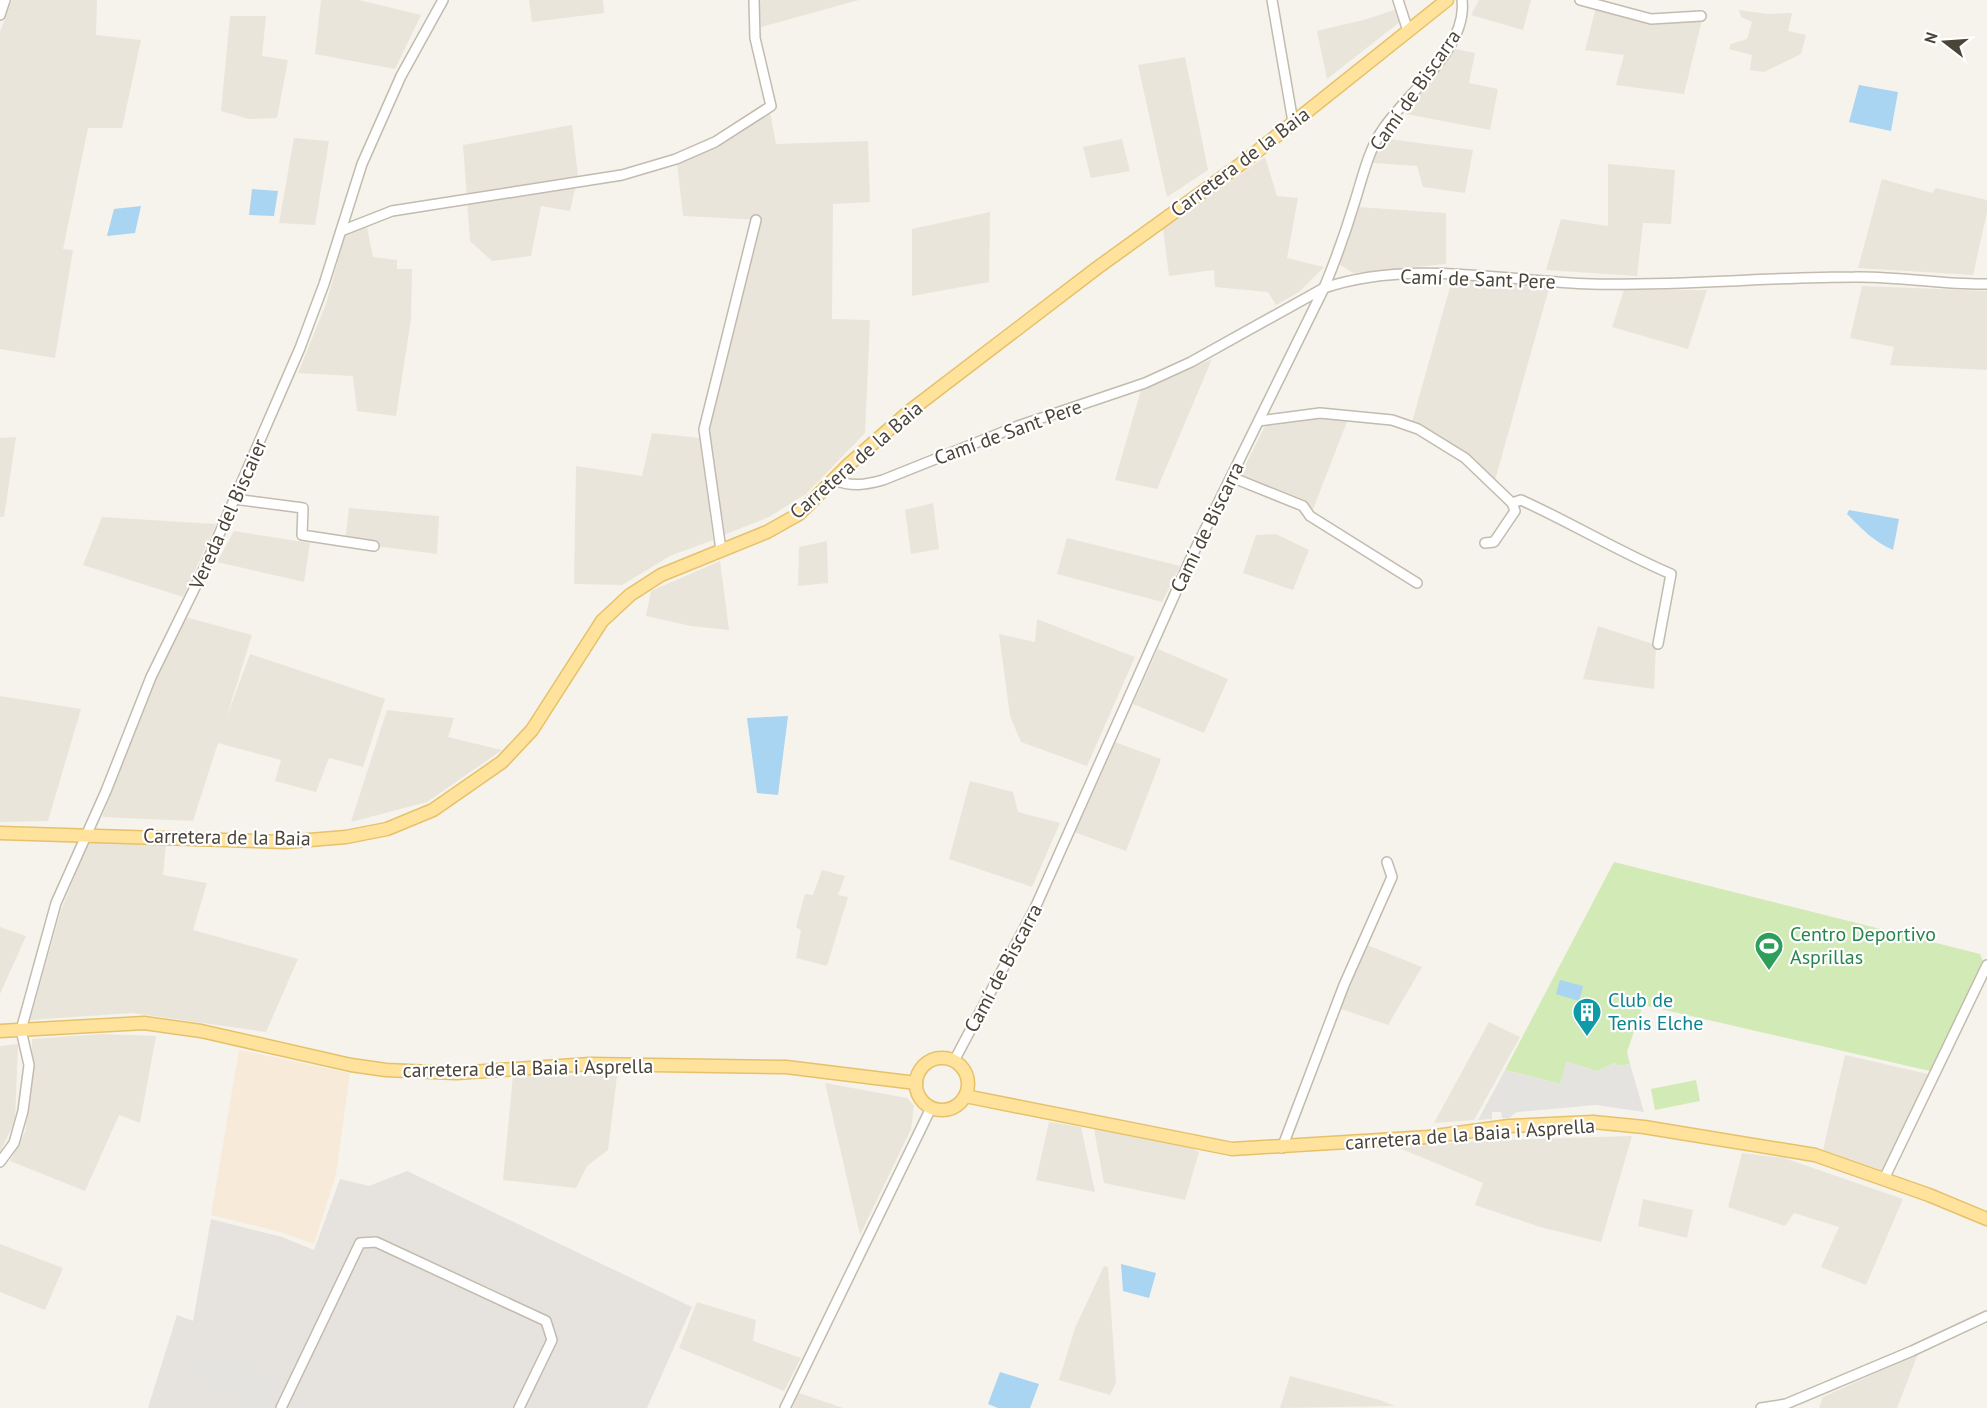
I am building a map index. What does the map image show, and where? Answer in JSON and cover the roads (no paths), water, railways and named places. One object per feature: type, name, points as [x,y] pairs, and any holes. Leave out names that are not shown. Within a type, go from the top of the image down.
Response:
[{"type":"main road","name":"Carretera de la Baia","points":[[0,833],[285,842],[346,837],[387,829],[433,810],[502,762],[532,730],[602,621],[630,595],[661,575],[767,532],[799,514],[910,410],[1293,122],[1447,0]]},
{"type":"main road","name":"carretera de la Baia i Asprella","points":[[0,1031],[144,1023],[201,1031],[351,1065],[386,1070],[456,1073],[590,1064],[786,1067],[916,1083]]},
{"type":"main road","points":[[942,1059],[954,1061],[966,1075],[968,1083],[965,1096],[953,1108],[943,1110],[931,1108],[921,1099],[916,1083],[922,1069],[927,1063],[942,1059]]},
{"type":"main road","name":"carretera de la Baia i Asprella","points":[[965,1096],[1232,1149],[1282,1148],[1428,1137],[1509,1126],[1593,1122],[1655,1128],[1815,1155],[1987,1219]]},
{"type":"street","points":[[0,15],[5,0]]},
{"type":"street","name":"Vereda del Biscaier","points":[[21,1030],[56,903],[106,791],[151,677],[204,569],[300,348],[362,164],[401,76],[442,0]]},
{"type":"street","points":[[341,231],[392,211],[622,175],[676,159],[715,141],[771,106],[755,38],[754,0]]},
{"type":"street","points":[[1272,0],[1293,122]]},
{"type":"street","points":[[1398,0],[1408,31]]},
{"type":"street","name":"Camí de Biscarra","points":[[954,1061],[1035,908],[1191,558],[1324,288],[1341,246],[1366,162],[1382,130],[1444,55],[1459,31],[1463,10],[1462,0]]},
{"type":"street","points":[[1580,0],[1651,19],[1701,16]]},
{"type":"street","points":[[721,550],[704,429],[756,220]]},
{"type":"street","name":"Camí de Sant Pere","points":[[834,480],[847,485],[862,486],[883,480],[1018,426],[1145,383],[1191,362],[1324,288],[1344,281],[1421,274],[1590,284],[1732,283],[1857,276],[1987,284]]},
{"type":"street","points":[[1258,421],[1320,413],[1392,420],[1418,429],[1458,453],[1512,503],[1515,511],[1494,542],[1485,543]]},
{"type":"street","points":[[1231,477],[1303,506],[1315,518],[1417,583]]},
{"type":"street","points":[[234,499],[303,508],[302,536],[374,546]]},
{"type":"street","points":[[1512,503],[1521,500],[1567,520],[1624,554],[1671,574],[1658,644]]},
{"type":"street","points":[[1282,1148],[1344,985],[1392,877],[1387,862]]},
{"type":"street","points":[[1884,1179],[1987,964]]},
{"type":"street","points":[[0,1162],[14,1143],[24,1111],[29,1065],[21,1030]]},
{"type":"street","points":[[785,1408],[931,1108]]},
{"type":"street","points":[[285,1407],[360,1243],[376,1242],[546,1321],[552,1340],[519,1408]]},
{"type":"street","points":[[1761,1408],[1786,1404],[1912,1351],[1987,1316]]},
{"type":"water","points":[[1859,85],[1898,92],[1891,131],[1849,122]]},
{"type":"water","points":[[252,189],[278,191],[274,216],[249,215]]},
{"type":"water","points":[[141,206],[135,233],[107,236],[114,209]]},
{"type":"water","points":[[1849,510],[1899,519],[1893,550],[1863,530],[1847,514]]},
{"type":"water","points":[[788,716],[778,795],[757,793],[747,718]]},
{"type":"water","points":[[1560,980],[1583,986],[1579,1001],[1556,994]]},
{"type":"water","points":[[1121,1264],[1156,1273],[1149,1298],[1123,1291]]},
{"type":"water","points":[[1000,1372],[1039,1384],[1030,1408],[998,1408],[988,1404]]},
{"type":"place","name":"Centro Deportivo Asprillas","points":[[1769,972]]},
{"type":"place","name":"Club de Tenis Elche","points":[[1587,1038]]}]
